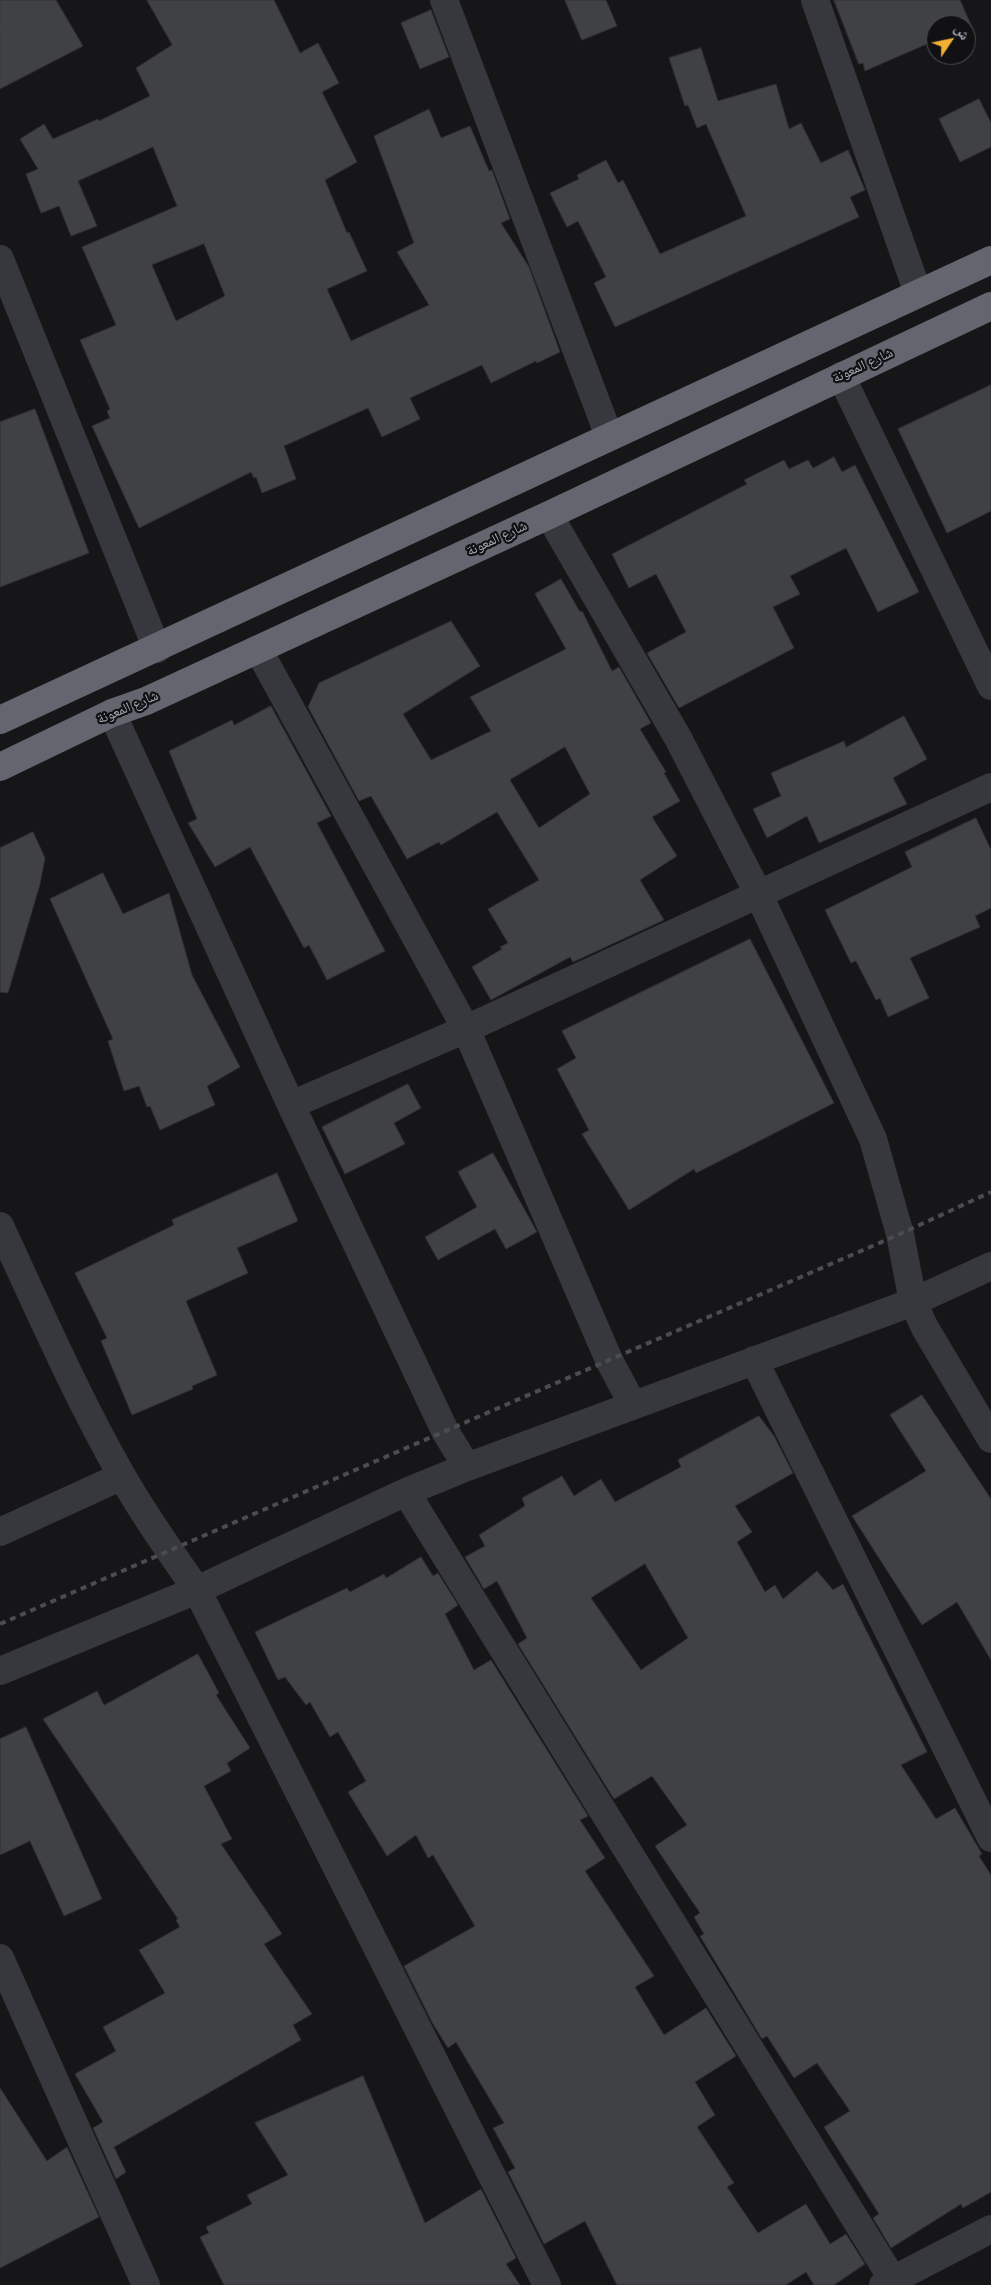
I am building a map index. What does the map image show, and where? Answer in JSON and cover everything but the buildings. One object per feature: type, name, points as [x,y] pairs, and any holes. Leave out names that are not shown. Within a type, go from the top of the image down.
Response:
[{"type":"highway","points":[[0,720],[991,260]]},
{"type":"highway","name":"شارع المعونة","points":[[0,767],[112,713],[146,701],[549,515],[991,306]]},
{"type":"street","points":[[444,0],[609,436]]},
{"type":"street","points":[[816,0],[918,293]]},
{"type":"street","points":[[0,259],[157,648]]},
{"type":"street","points":[[842,376],[991,686]]},
{"type":"street","points":[[549,515],[678,738],[758,893],[873,1139],[900,1234],[913,1302],[925,1328],[991,1439]]},
{"type":"street","points":[[258,649],[466,1029],[609,1360],[633,1405]]},
{"type":"street","points":[[112,713],[291,1105],[445,1431],[467,1467]]},
{"type":"street","points":[[291,1105],[466,1029],[991,787]]},
{"type":"street","points":[[0,1226],[56,1347],[122,1476],[197,1590],[547,2285]]},
{"type":"street","points":[[0,1671],[197,1590],[406,1492],[467,1467],[913,1302],[991,1266]]},
{"type":"street","points":[[754,1360],[991,1838]]},
{"type":"street","points":[[0,1532],[122,1476]]},
{"type":"street","points":[[406,1492],[891,2283],[991,2229]]},
{"type":"street","points":[[0,1958],[146,2285]]},
{"type":"railway","points":[[0,1624],[900,1234],[991,1192]]}]
